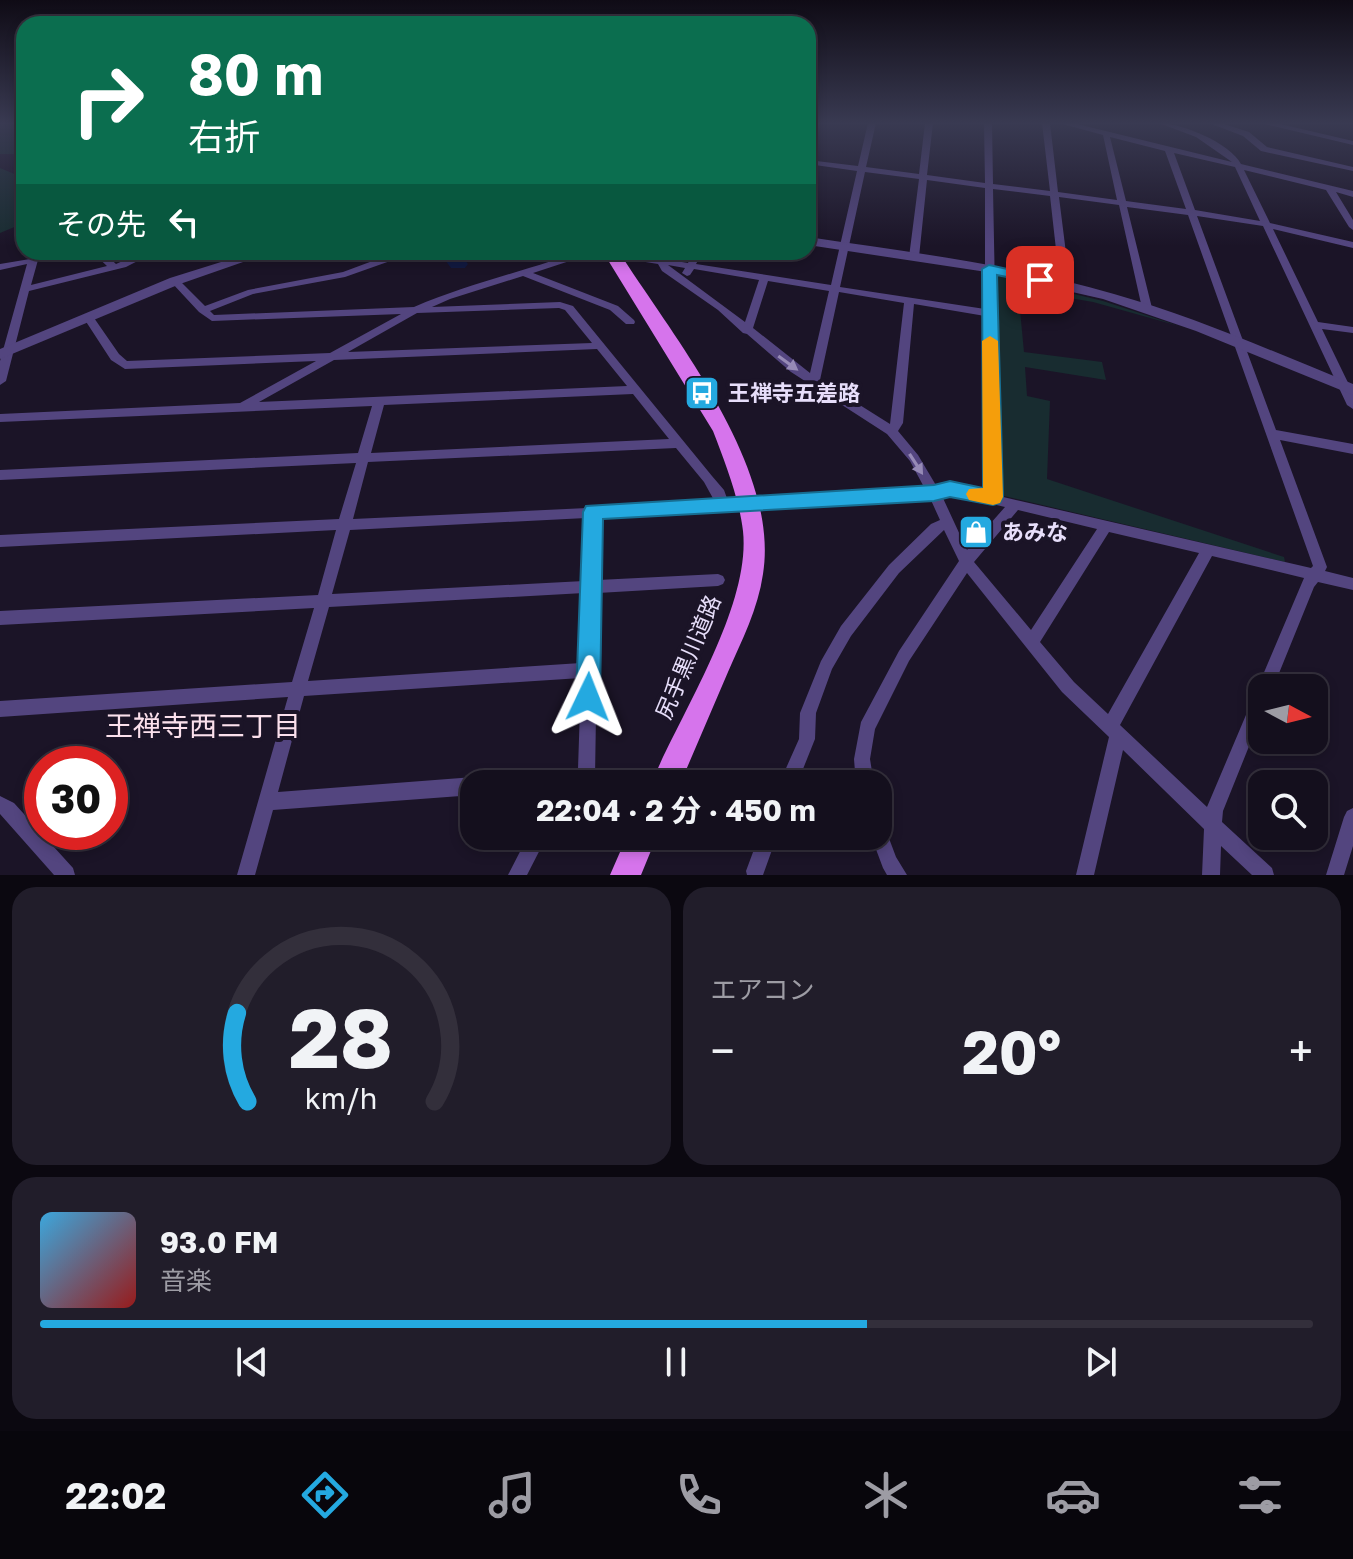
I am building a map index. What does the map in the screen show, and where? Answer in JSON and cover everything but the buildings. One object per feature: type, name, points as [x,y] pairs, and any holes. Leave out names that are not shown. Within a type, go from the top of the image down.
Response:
[{"type":"main road","name":"尻手黒川道路","points":[[623,260],[723,430],[748,504],[754,532],[752,573],[742,613],[671,770]]},
{"type":"main road","points":[[625,875],[636,850]]},
{"type":"street","points":[[822,164],[1191,211],[1266,223],[1353,245]]},
{"type":"street","points":[[814,380],[863,164]]},
{"type":"street","points":[[914,257],[924,164]]},
{"type":"street","points":[[989,164],[993,497]]},
{"type":"street","points":[[1051,164],[1065,285]]},
{"type":"street","points":[[1113,164],[1147,308]]},
{"type":"street","points":[[1174,164],[1320,567],[1271,674]]},
{"type":"street","points":[[1226,164],[1353,194]]},
{"type":"street","points":[[1237,164],[1314,325],[1349,389],[1353,405]]},
{"type":"street","points":[[1330,164],[1353,169]]},
{"type":"street","points":[[1329,188],[1353,227]]},
{"type":"street","points":[[816,242],[989,269],[1065,285],[1147,308],[1237,340],[1349,389]]},
{"type":"street","points":[[0,267],[33,260],[5,352],[0,381]]},
{"type":"street","points":[[106,260],[114,267]]},
{"type":"street","points":[[26,289],[131,260]]},
{"type":"street","points":[[5,352],[175,281],[241,260]]},
{"type":"street","points":[[203,310],[282,284],[345,274],[384,260]]},
{"type":"street","points":[[242,408],[414,311],[446,297],[566,260]]},
{"type":"street","points":[[651,260],[989,313]]},
{"type":"street","points":[[683,279],[695,260]]},
{"type":"street","points":[[662,262],[665,269],[683,279],[795,369],[891,431],[914,458],[966,562],[1068,687],[1265,875]]},
{"type":"street","points":[[523,273],[614,308],[630,322]]},
{"type":"street","points":[[747,331],[764,278]]},
{"type":"street","points":[[175,281],[212,318],[560,305],[569,308],[708,479],[723,506]]},
{"type":"street","points":[[891,431],[897,423],[909,301]]},
{"type":"street","points":[[88,317],[115,357],[125,365],[598,346]]},
{"type":"street","points":[[1314,325],[1353,330]]},
{"type":"street","points":[[0,418],[633,390]]},
{"type":"street","points":[[246,875],[379,402]]},
{"type":"street","points":[[1273,434],[1353,449]]},
{"type":"street","points":[[0,475],[677,443]]},
{"type":"street","points":[[0,541],[723,506],[934,493],[950,489],[1353,584]]},
{"type":"street","points":[[863,770],[867,728],[904,656],[966,562],[1015,504]]},
{"type":"street","points":[[586,770],[593,512]]},
{"type":"street","points":[[794,770],[807,739],[808,713],[812,701],[826,666],[846,631],[894,569],[936,528],[948,522]]},
{"type":"street","points":[[1032,642],[1106,526]]},
{"type":"street","points":[[1085,875],[1114,731],[1208,550]]},
{"type":"street","points":[[0,618],[718,580]]},
{"type":"street","points":[[0,709],[589,670]]},
{"type":"street","points":[[1211,875],[1214,811],[1248,729]]},
{"type":"street","points":[[267,802],[460,787]]},
{"type":"street","points":[[0,805],[8,809],[57,872]]},
{"type":"street","points":[[1335,875],[1353,817]]},
{"type":"street","points":[[517,875],[530,850]]},
{"type":"street","points":[[755,871],[763,850]]},
{"type":"street","points":[[885,850],[898,875]]},
{"type":"green space","points":[[0,168],[16,175],[16,226],[0,233]]},
{"type":"green space","points":[[994,277],[1103,301],[1179,326],[1093,302],[1018,289],[1024,352],[1102,362],[1106,380],[1025,367],[1027,396],[1050,401],[1047,479],[1284,557],[1285,562],[1004,496],[999,488]]},
{"type":"waterway","points":[[455,260],[458,264]]},
{"type":"slow traffic","points":[[976,494],[993,497],[990,341]]},
{"type":"place","name":"王禅寺五差路","points":[[702,393]]},
{"type":"place","name":"あみな","points":[[976,532]]},
{"type":"district","name":"王禅寺西三丁目","points":[[203,726]]},
{"type":"route","points":[[588,697],[593,512],[934,493],[950,489],[993,497],[989,269],[1040,280]]}]
